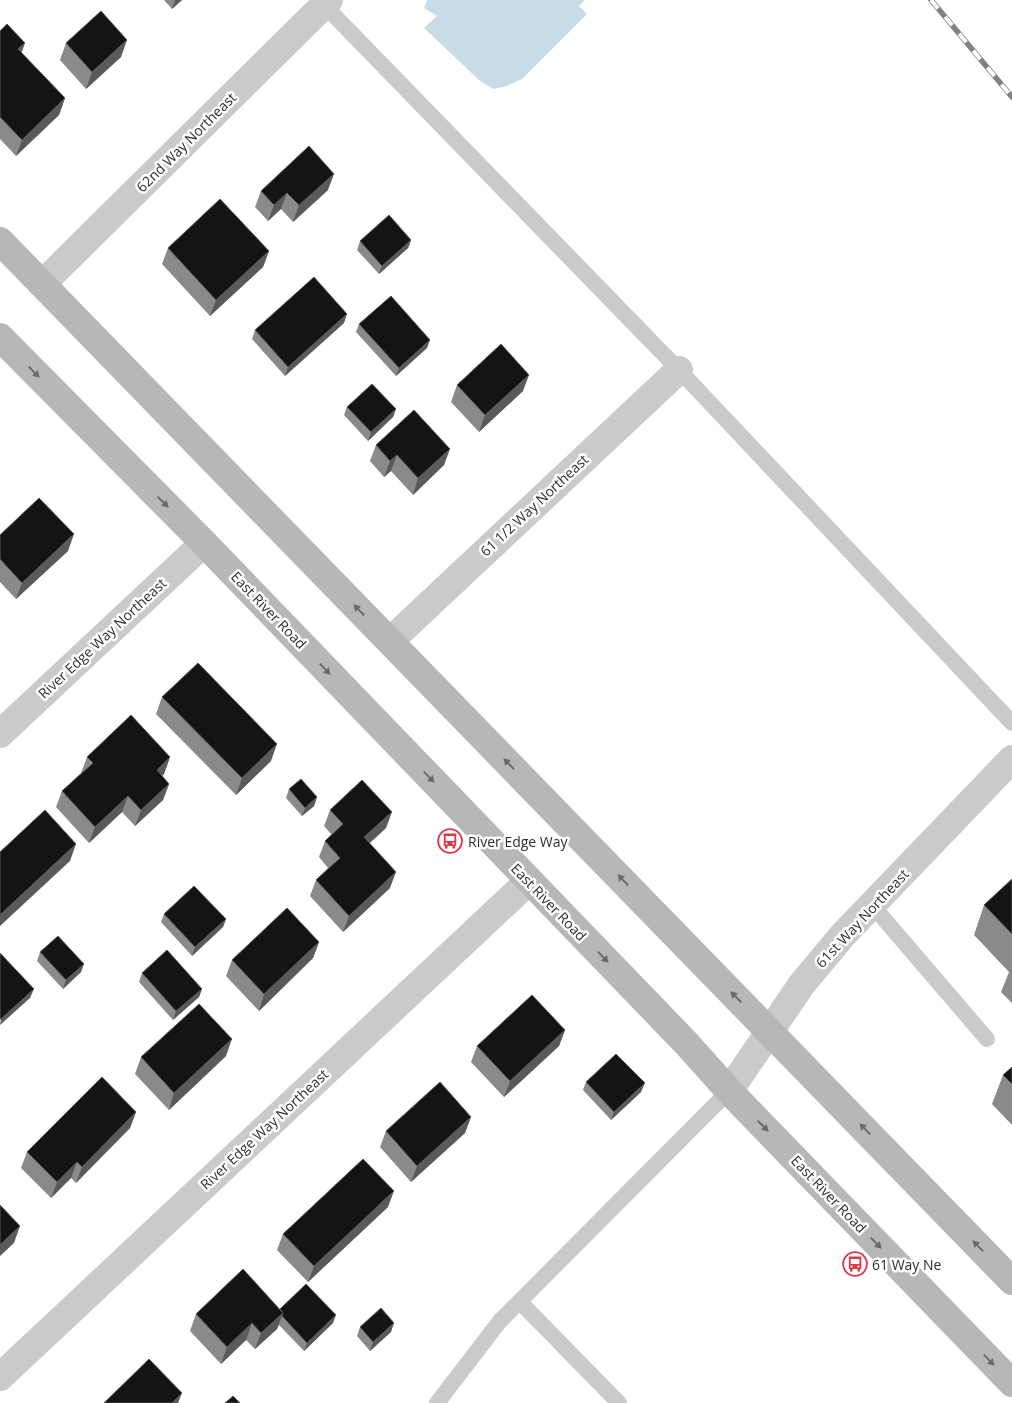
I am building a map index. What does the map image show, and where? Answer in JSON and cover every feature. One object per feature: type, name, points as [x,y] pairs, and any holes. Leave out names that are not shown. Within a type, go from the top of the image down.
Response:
[{"type":"main road","points":[[0,241],[1012,1281]]},
{"type":"main road","name":"East River Road","points":[[0,337],[204,542],[687,1044],[729,1091],[1012,1383]]},
{"type":"street","name":"62nd Way Northeast","points":[[42,284],[327,2]]},
{"type":"street","name":"61 1/2 Way Northeast","points":[[390,641],[679,370]]},
{"type":"street","name":"River Edge Way Northeast","points":[[0,734],[204,542]]},
{"type":"street","name":"61st Way Northeast","points":[[729,1091],[802,984],[842,936],[1012,760]]},
{"type":"street","name":"River Edge Way Northeast","points":[[0,1377],[529,881]]},
{"type":"lane","points":[[327,2],[679,370],[1012,723]]},
{"type":"lane","points":[[872,905],[987,1039]]},
{"type":"lane","points":[[437,1403],[500,1321],[729,1091]]},
{"type":"lane","points":[[520,1302],[619,1403]]},
{"type":"water","points":[[427,0],[585,0],[579,6],[587,14],[522,79],[507,86],[493,89],[480,81],[424,28],[437,16],[424,8]]},
{"type":"building","points":[[101,11],[127,40],[92,72],[66,43]]},
{"type":"building","points":[[7,24],[25,43],[18,49],[65,98],[22,140],[0,117],[0,31]]},
{"type":"building","points":[[309,146],[334,174],[299,205],[287,193],[274,205],[261,191]]},
{"type":"building","points":[[220,199],[269,251],[216,300],[168,248]]},
{"type":"building","points":[[389,215],[411,240],[382,266],[360,241]]},
{"type":"building","points":[[314,277],[347,314],[288,367],[255,330]]},
{"type":"building","points":[[391,296],[430,340],[399,368],[359,324]]},
{"type":"building","points":[[501,344],[529,375],[485,415],[457,385]]},
{"type":"building","points":[[372,384],[396,409],[371,432],[347,407]]},
{"type":"building","points":[[414,410],[450,449],[418,478],[397,455],[390,461],[376,445]]},
{"type":"building","points":[[39,498],[74,534],[22,583],[0,559],[0,535]]},
{"type":"building","points":[[198,663],[277,744],[242,778],[162,697]]},
{"type":"building","points":[[131,715],[170,757],[157,770],[169,784],[141,810],[128,796],[95,827],[62,791],[93,763],[87,757]]},
{"type":"building","points":[[301,779],[317,797],[305,808],[289,789]]},
{"type":"building","points":[[362,780],[392,812],[364,837],[396,872],[349,916],[316,880],[340,858],[325,841],[343,824],[330,810]]},
{"type":"building","points":[[45,810],[76,844],[0,915],[0,852]]},
{"type":"building","points":[[1012,879],[1012,934],[984,905]]},
{"type":"building","points":[[194,886],[226,919],[195,947],[164,914]]},
{"type":"building","points":[[287,908],[319,942],[264,994],[232,960]]},
{"type":"building","points":[[58,936],[84,964],[66,980],[40,952]]},
{"type":"building","points":[[167,950],[202,989],[176,1011],[142,973]]},
{"type":"building","points":[[0,953],[34,989],[1,1019],[0,1019]]},
{"type":"building","points":[[532,995],[565,1030],[510,1081],[477,1046]]},
{"type":"building","points":[[199,1004],[232,1039],[174,1093],[141,1057]]},
{"type":"building","points":[[616,1054],[645,1083],[614,1112],[586,1082]]},
{"type":"building","points":[[1012,1067],[1012,1084],[1003,1075]]},
{"type":"building","points":[[102,1077],[136,1112],[82,1167],[77,1162],[57,1182],[27,1152]]},
{"type":"building","points":[[440,1082],[471,1117],[417,1166],[386,1131]]},
{"type":"building","points":[[363,1159],[394,1191],[314,1266],[283,1234]]},
{"type":"building","points":[[0,1205],[20,1226],[0,1245]]},
{"type":"building","points":[[243,1269],[283,1313],[261,1333],[252,1323],[227,1347],[196,1314]]},
{"type":"building","points":[[306,1284],[336,1315],[307,1343],[282,1316],[283,1313],[280,1309]]},
{"type":"building","points":[[381,1308],[394,1323],[373,1342],[360,1327]]},
{"type":"building","points":[[149,1359],[182,1393],[172,1403],[104,1403]]},
{"type":"building","points":[[233,1396],[240,1403],[225,1403]]},
{"type":"railway","points":[[931,0],[1012,97]]},
{"type":"place","name":"River Edge Way","points":[[450,841]]},
{"type":"place","name":"61 Way Ne","points":[[855,1264]]}]
